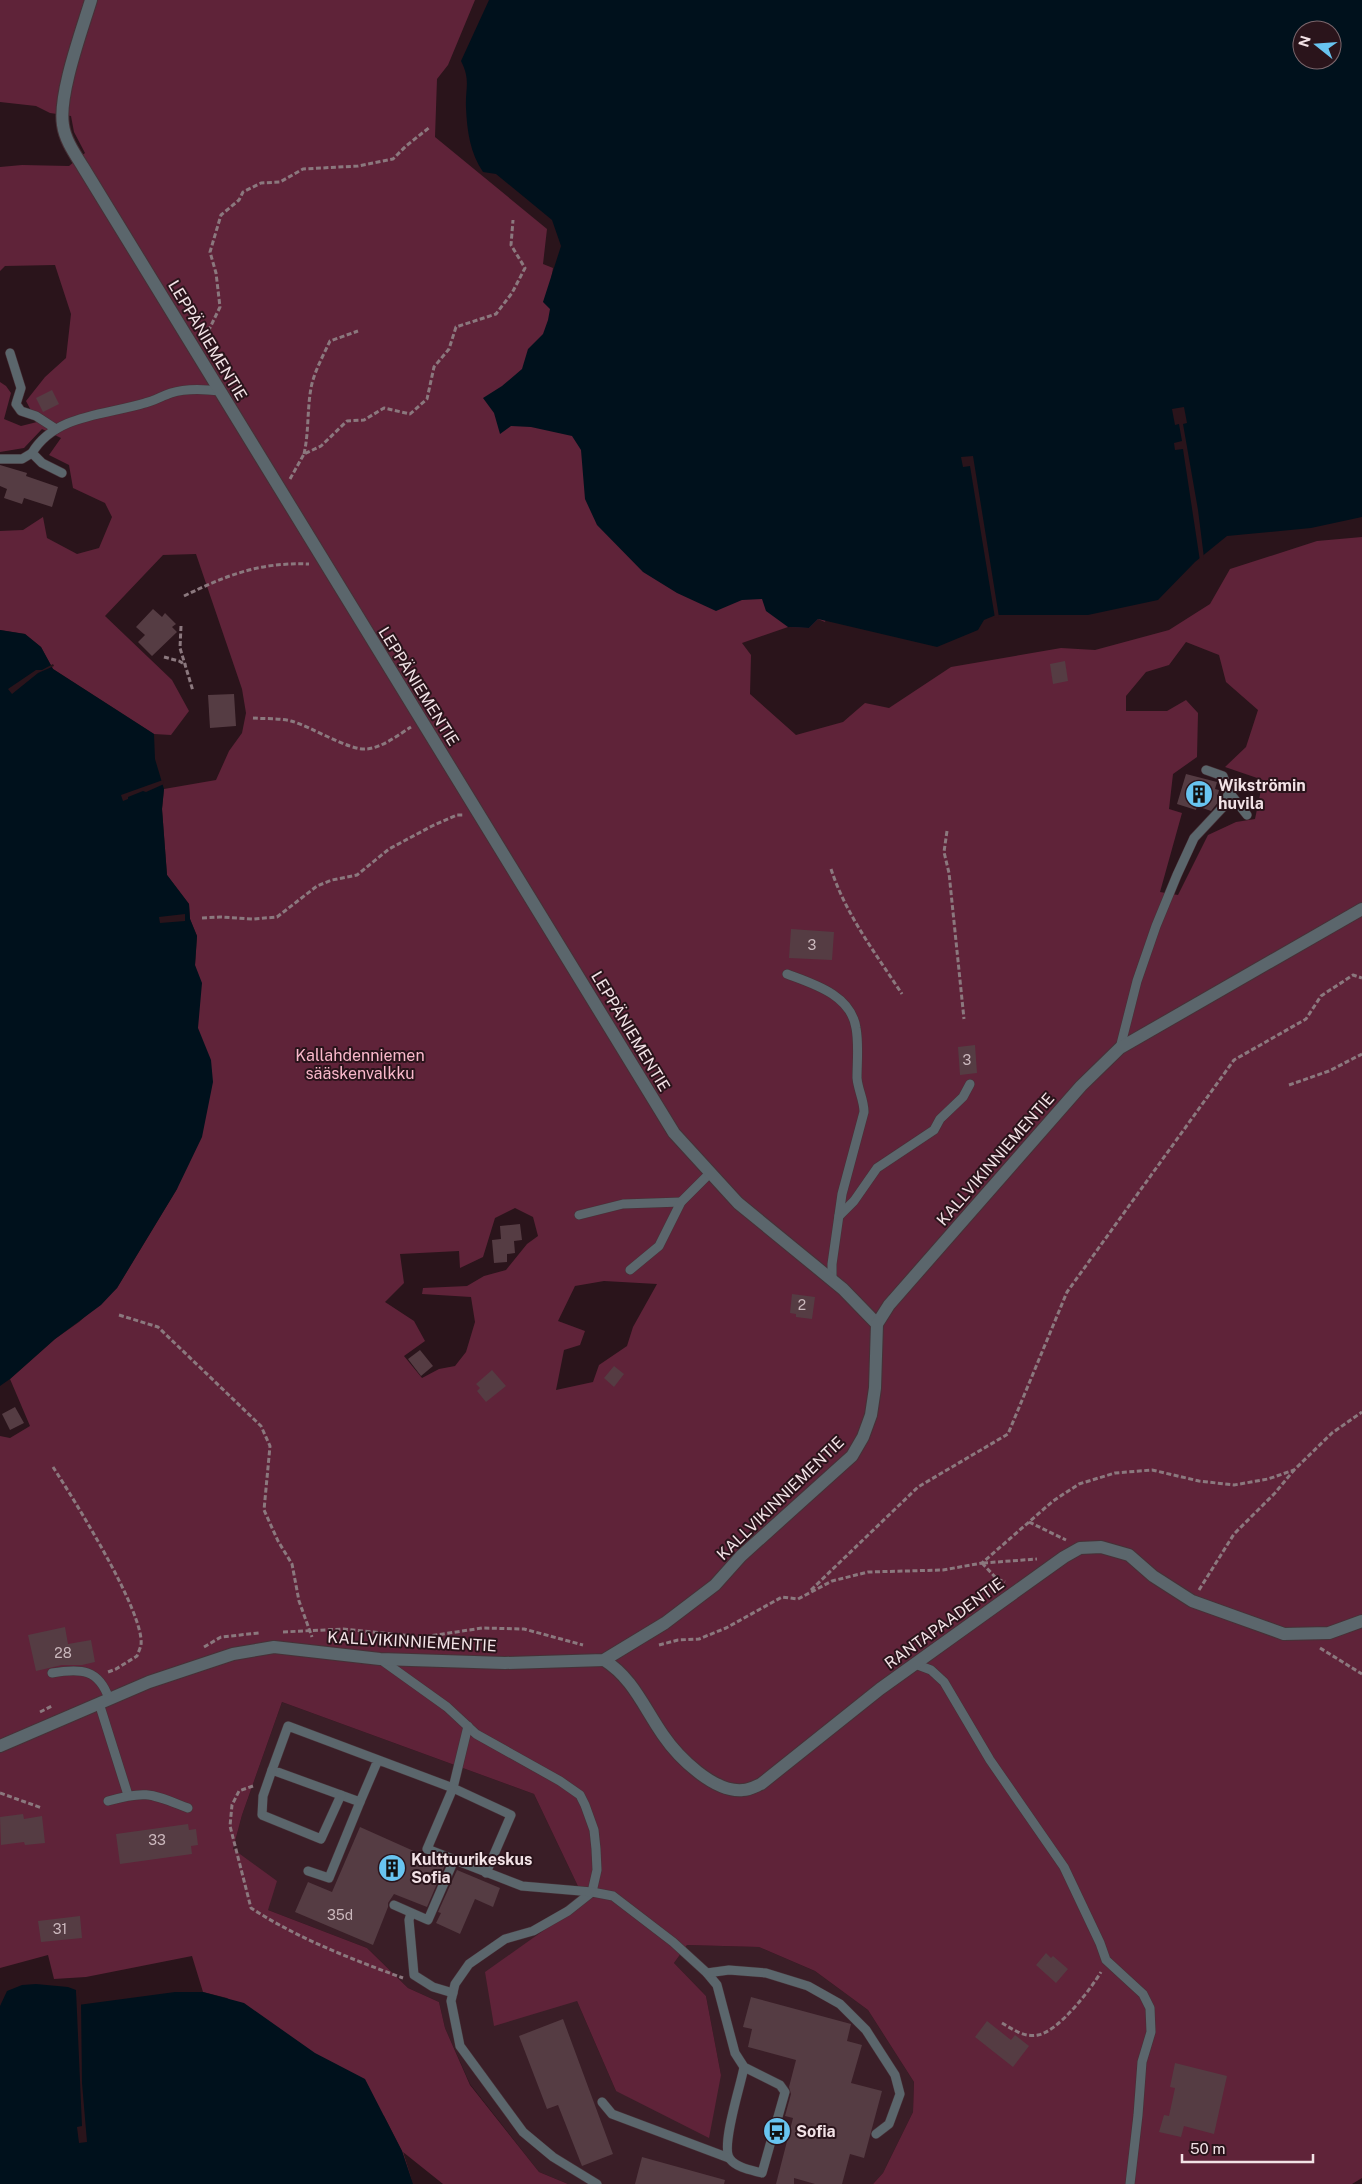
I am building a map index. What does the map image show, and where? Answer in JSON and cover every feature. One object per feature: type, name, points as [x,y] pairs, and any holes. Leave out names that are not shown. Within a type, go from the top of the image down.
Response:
[{"type":"street","name":"LEPPÄNIEMENTIE","points":[[91,0],[71,67],[63,124],[69,143],[325,565],[422,720],[674,1133],[738,1202],[832,1280],[877,1324]]},
{"type":"street","name":"KALLVIKINNIEMENTIE","points":[[0,1746],[149,1682],[233,1654],[274,1647],[380,1659],[505,1663],[604,1660],[665,1623],[715,1585],[741,1556],[852,1456],[863,1437],[871,1415],[875,1388],[877,1324],[889,1305],[1068,1100],[1120,1048],[1362,909]]},
{"type":"street","points":[[1080,1548],[1102,1547],[1129,1556],[1153,1576],[1192,1601],[1284,1634],[1328,1633],[1362,1621]]},
{"type":"street","name":"RANTAPAADENTIE","points":[[604,1660],[618,1668],[637,1692],[664,1736],[692,1766],[708,1780],[726,1788],[743,1790],[762,1784],[915,1664],[1064,1557],[1080,1548]]},
{"type":"lane","points":[[10,353],[22,388],[16,404],[21,412],[36,416],[56,429]]},
{"type":"lane","points":[[0,459],[22,459],[32,453],[39,442],[56,429],[106,411],[145,403],[173,392],[202,389],[220,391]]},
{"type":"lane","points":[[32,453],[42,463],[62,473]]},
{"type":"lane","points":[[1206,770],[1223,776],[1229,792],[1247,815]]},
{"type":"lane","points":[[1120,1048],[1140,972],[1156,926],[1194,838],[1224,806],[1229,792]]},
{"type":"lane","points":[[787,974],[816,984],[834,995],[848,1008],[856,1027],[858,1084],[864,1102],[864,1112],[859,1136],[849,1163],[839,1216],[832,1280]]},
{"type":"lane","points":[[839,1216],[854,1201],[876,1168],[934,1130],[940,1119],[963,1096],[970,1084]]},
{"type":"lane","points":[[630,1270],[658,1246],[681,1202],[711,1172]]},
{"type":"lane","points":[[579,1215],[623,1204],[681,1202]]},
{"type":"lane","points":[[380,1659],[446,1707],[476,1734],[560,1781],[580,1795],[594,1830],[596,1870],[592,1892],[568,1911],[533,1931],[505,1939],[469,1964],[455,1984],[451,2001],[460,2046],[524,2132],[553,2157],[597,2184]]},
{"type":"lane","points":[[915,1664],[931,1670],[944,1682],[990,1760],[1064,1867],[1106,1960],[1143,1994],[1150,2008],[1151,2032],[1142,2062],[1130,2184]]},
{"type":"lane","points":[[52,1673],[85,1672],[102,1681],[104,1701],[128,1795]]},
{"type":"lane","points":[[341,1795],[321,1839],[262,1815],[263,1796],[288,1726],[452,1788],[511,1815],[486,1873]]},
{"type":"lane","points":[[468,1726],[452,1788],[427,1849],[522,1886],[592,1892],[613,1896],[673,1942],[707,1973],[717,1985],[735,2053],[744,2067],[780,2085],[785,2092],[762,2173],[736,2165],[729,2158],[612,2114],[602,2102]]},
{"type":"lane","points":[[308,1871],[329,1878],[378,1760]]},
{"type":"lane","points":[[272,1770],[360,1802]]},
{"type":"lane","points":[[108,1801],[128,1795],[144,1794],[188,1808]]},
{"type":"lane","points":[[394,1905],[428,1920],[454,1860]]},
{"type":"lane","points":[[411,1913],[409,1920],[414,1975],[433,1987],[453,1993]]},
{"type":"lane","points":[[707,1973],[729,1970],[766,1973],[808,1986],[840,2004],[866,2030],[895,2075],[900,2094],[889,2124],[876,2134]]},
{"type":"lane","points":[[729,2158],[726,2150],[729,2126],[741,2086],[744,2067]]},
{"type":"path","points":[[198,354],[220,306],[216,274],[210,252],[221,215],[239,200],[243,192],[261,183],[280,182],[304,169],[358,166],[393,159],[430,127]]},
{"type":"path","points":[[304,454],[321,446],[347,421],[364,420],[384,408],[410,414],[427,399],[434,367],[449,349],[456,327],[496,314],[512,294],[525,268],[511,245],[513,220]]},
{"type":"path","points":[[283,493],[304,454],[308,438],[308,415],[312,386],[330,341],[358,331]]},
{"type":"path","points":[[184,596],[222,578],[264,565],[290,563],[325,565]]},
{"type":"path","points":[[181,626],[180,648],[194,691]]},
{"type":"path","points":[[164,657],[179,661],[187,666]]},
{"type":"path","points":[[253,718],[290,720],[320,731],[355,748],[366,750],[383,744],[422,720]]},
{"type":"path","points":[[202,918],[253,919],[277,917],[317,886],[332,880],[357,875],[389,849],[432,826],[457,815],[479,814]]},
{"type":"path","points":[[947,830],[944,852],[949,873],[964,1019]]},
{"type":"path","points":[[831,869],[838,889],[868,944],[902,994]]},
{"type":"path","points":[[809,1593],[918,1487],[1008,1434],[1067,1292],[1234,1060],[1306,1019],[1321,996],[1352,975],[1362,978]]},
{"type":"path","points":[[1289,1085],[1329,1070],[1362,1054]]},
{"type":"path","points":[[119,1315],[158,1327],[261,1426],[270,1446],[264,1510],[278,1541],[292,1564],[299,1601],[317,1652]]},
{"type":"path","points":[[1192,1601],[1234,1534],[1275,1493],[1294,1470],[1332,1433],[1362,1412]]},
{"type":"path","points":[[53,1467],[86,1520],[128,1601],[136,1621],[141,1644],[137,1656],[116,1669],[95,1676]]},
{"type":"path","points":[[982,1563],[1053,1501],[1079,1484],[1115,1473],[1152,1470],[1199,1481],[1234,1485],[1268,1479],[1294,1470]]},
{"type":"path","points":[[1028,1522],[1080,1548]]},
{"type":"path","points":[[652,1647],[678,1640],[699,1639],[726,1628],[782,1597],[798,1598],[832,1581],[868,1572],[943,1570],[982,1563],[1038,1558]]},
{"type":"path","points":[[982,1563],[997,1579],[1019,1590]]},
{"type":"path","points":[[1302,1633],[1320,1648],[1362,1674]]},
{"type":"path","points":[[268,1784],[258,1784],[239,1791],[232,1804],[230,1826],[251,1908],[278,1925],[361,1963],[406,1979],[414,1975]]},
{"type":"path","points":[[0,1793],[42,1808]]},
{"type":"path","points":[[1002,2023],[1021,2034],[1038,2035],[1060,2022],[1089,1990],[1101,1972],[1106,1960]]},
{"type":"shaded area","points":[[282,1702],[534,1794],[585,1901],[577,2001],[616,2091],[721,2075],[706,1996],[674,1963],[687,1945],[759,1947],[815,1971],[868,2010],[914,2082],[913,2112],[883,2173],[873,2184],[568,2184],[539,2172],[470,2084],[445,2028],[439,2002],[408,1988],[367,1948],[268,1910],[233,1849],[242,1815]]},
{"type":"green space","name":"Kallahdenniemen sääskenvalkku","points":[[0,0],[475,0],[448,65],[437,79],[435,137],[547,229],[543,264],[553,268],[549,290],[838,578],[825,622],[818,619],[809,628],[788,627],[742,643],[751,655],[750,694],[796,735],[843,722],[865,703],[889,708],[951,667],[1061,648],[1095,650],[1169,630],[1210,604],[1230,569],[1317,541],[1362,537],[1362,2178],[1352,2184],[873,2184],[883,2173],[913,2112],[914,2082],[868,2010],[815,1971],[759,1947],[687,1945],[674,1963],[706,1996],[721,2075],[709,2138],[616,2091],[577,2001],[494,2026],[485,1972],[585,1901],[534,1794],[282,1702],[242,1815],[233,1849],[277,1881],[268,1910],[367,1948],[408,1988],[439,2002],[445,2028],[470,2085],[539,2172],[568,2184],[443,2184],[403,2152],[413,2184],[402,2151],[384,2116],[227,1998],[203,1992],[192,1956],[86,1977],[54,1979],[48,1955],[0,1968],[0,1436],[10,1438],[30,1426],[10,1379],[117,1288],[177,1189],[198,1034],[195,965],[197,936],[190,919],[189,904],[167,875],[162,809],[164,789],[216,780],[229,751],[242,733],[246,713],[242,689],[196,554],[163,555],[105,616],[172,680],[189,711],[171,735],[154,734],[53,669],[41,647],[25,634],[0,630],[0,531],[23,530],[43,517],[47,538],[77,554],[99,548],[112,517],[105,503],[73,488],[69,465],[49,455],[61,438],[42,429],[24,448],[0,452],[0,382],[11,393],[4,419],[21,426],[37,422],[26,401],[45,377],[66,358],[71,314],[55,265],[5,266],[0,271],[0,167],[22,165],[69,166],[85,153],[74,132],[71,116],[50,113],[36,106],[0,102]],"holes":[[[1186,642],[1219,655],[1226,682],[1258,710],[1246,747],[1225,767],[1263,780],[1255,819],[1236,822],[1208,835],[1178,895],[1160,892],[1182,813],[1169,809],[1173,774],[1197,757],[1198,713],[1186,700],[1167,711],[1126,711],[1126,696],[1146,672],[1169,665]],[[515,1208],[533,1217],[538,1236],[527,1244],[506,1270],[484,1276],[467,1286],[423,1288],[422,1294],[471,1297],[475,1322],[466,1352],[455,1366],[439,1369],[422,1378],[404,1356],[425,1341],[414,1321],[385,1302],[404,1283],[400,1254],[459,1251],[460,1268],[483,1257],[495,1218]],[[604,1281],[657,1284],[633,1327],[627,1346],[599,1365],[593,1382],[556,1390],[564,1350],[580,1345],[585,1331],[558,1321],[575,1286]]]},
{"type":"water","points":[[489,0],[1362,0],[1362,517],[1311,528],[1227,536],[1195,562],[1158,600],[1088,615],[996,615],[984,620],[978,630],[937,647],[818,619],[809,628],[788,627],[766,611],[762,599],[742,600],[716,611],[677,593],[643,572],[597,525],[585,499],[581,450],[572,436],[531,427],[511,426],[500,434],[494,413],[483,398],[502,386],[522,369],[528,349],[543,334],[550,309],[543,302],[561,246],[552,220],[496,174],[483,172],[479,165],[468,133],[466,108],[467,79],[461,61]]},
{"type":"water","points":[[0,630],[25,634],[41,647],[53,669],[154,734],[155,759],[164,789],[162,809],[167,875],[189,904],[190,919],[197,936],[195,965],[202,983],[198,1028],[211,1060],[213,1082],[202,1137],[177,1189],[117,1288],[101,1305],[55,1339],[0,1386]]},
{"type":"water","points":[[36,1984],[68,1987],[76,1990],[78,2005],[175,1992],[203,1992],[244,2003],[315,2053],[365,2079],[402,2151],[413,2184],[0,2184],[0,2006],[7,1991],[22,1985]]},
{"type":"pier","points":[[1184,407],[1187,423],[1183,424],[1198,510],[1204,558],[1200,561],[1183,449],[1175,450],[1174,443],[1182,441],[1179,424],[1175,425],[1172,409]]},
{"type":"pier","points":[[973,456],[999,617],[995,618],[970,466],[963,467],[961,457]]},
{"type":"pier","points":[[53,664],[54,666],[38,673],[12,694],[8,689],[36,670],[42,670]]},
{"type":"pier","points":[[163,780],[164,784],[128,797],[128,799],[123,801],[121,795]]},
{"type":"pier","points":[[185,914],[185,921],[160,923],[159,917]]},
{"type":"pier","points":[[76,1990],[78,1990],[81,2002],[82,2083],[87,2142],[79,2143],[77,2127],[82,2126]]},
{"type":"building","points":[[52,390],[59,404],[43,412],[36,398]]},
{"type":"building","points":[[0,465],[27,473],[26,476],[58,487],[52,507],[24,498],[22,504],[4,498],[7,489],[0,486]]},
{"type":"building","points":[[153,609],[162,617],[165,613],[176,624],[172,627],[177,632],[152,656],[138,642],[145,635],[136,627]]},
{"type":"building","points":[[1065,661],[1068,681],[1053,684],[1050,664]]},
{"type":"building","points":[[234,694],[236,726],[210,728],[208,695]]},
{"type":"building","name":"Wikströmin huvila","points":[[1186,774],[1217,782],[1215,789],[1219,790],[1217,798],[1219,801],[1211,811],[1197,806],[1196,810],[1177,804]]},
{"type":"building","points":[[791,929],[834,932],[832,960],[789,958]]},
{"type":"building","points":[[975,1045],[977,1073],[960,1075],[958,1047]]},
{"type":"building","points":[[520,1224],[522,1240],[514,1241],[515,1253],[507,1254],[507,1262],[494,1263],[492,1240],[501,1239],[500,1226]]},
{"type":"building","points":[[792,1294],[815,1297],[812,1319],[796,1317],[796,1314],[790,1313]]},
{"type":"building","points":[[420,1350],[433,1366],[421,1376],[408,1359]]},
{"type":"building","points":[[614,1366],[624,1374],[614,1387],[604,1378]]},
{"type":"building","points":[[492,1370],[506,1386],[486,1402],[477,1391],[480,1388],[476,1384]]},
{"type":"building","points":[[15,1407],[24,1423],[10,1430],[2,1414]]},
{"type":"building","points":[[65,1627],[68,1644],[91,1640],[95,1662],[82,1665],[62,1665],[36,1671],[28,1635]]},
{"type":"building","points":[[23,1814],[24,1819],[42,1816],[45,1843],[25,1845],[24,1842],[1,1845],[0,1817]]},
{"type":"building","points":[[188,1824],[189,1830],[196,1829],[198,1845],[191,1846],[192,1854],[120,1864],[116,1834]]},
{"type":"building","points":[[360,1827],[445,1865],[427,1907],[394,1894],[388,1903],[373,1945],[295,1912],[308,1882],[332,1892]]},
{"type":"building","points":[[457,1870],[500,1888],[493,1907],[475,1899],[460,1934],[436,1923],[441,1913],[438,1912]]},
{"type":"building","points":[[80,1916],[82,1938],[41,1942],[38,1921]]},
{"type":"building","points":[[1046,1953],[1051,1958],[1053,1956],[1068,1969],[1056,1983],[1036,1965]]},
{"type":"building","points":[[751,1997],[851,2024],[847,2041],[862,2045],[851,2083],[882,2091],[864,2158],[850,2154],[842,2184],[815,2184],[794,2178],[794,2184],[776,2184],[793,2118],[785,2116],[791,2094],[789,2087],[796,2060],[748,2047],[752,2029],[743,2027]]},
{"type":"building","points":[[563,2019],[613,2154],[582,2166],[558,2105],[547,2109],[519,2036]]},
{"type":"building","points":[[987,2021],[1011,2040],[1015,2035],[1029,2046],[1013,2067],[975,2037]]},
{"type":"building","points":[[1175,2063],[1227,2076],[1214,2134],[1184,2126],[1181,2137],[1159,2132],[1164,2115],[1169,2116],[1175,2088],[1170,2087]]},
{"type":"building","points":[[642,2157],[725,2180],[724,2184],[635,2184]]},
{"type":"place","name":"Wikströmin huvila","points":[[1199,794]]},
{"type":"place","name":"Kulttuurikeskus Sofia","points":[[392,1868]]},
{"type":"place","name":"Sofia","points":[[777,2131]]}]
